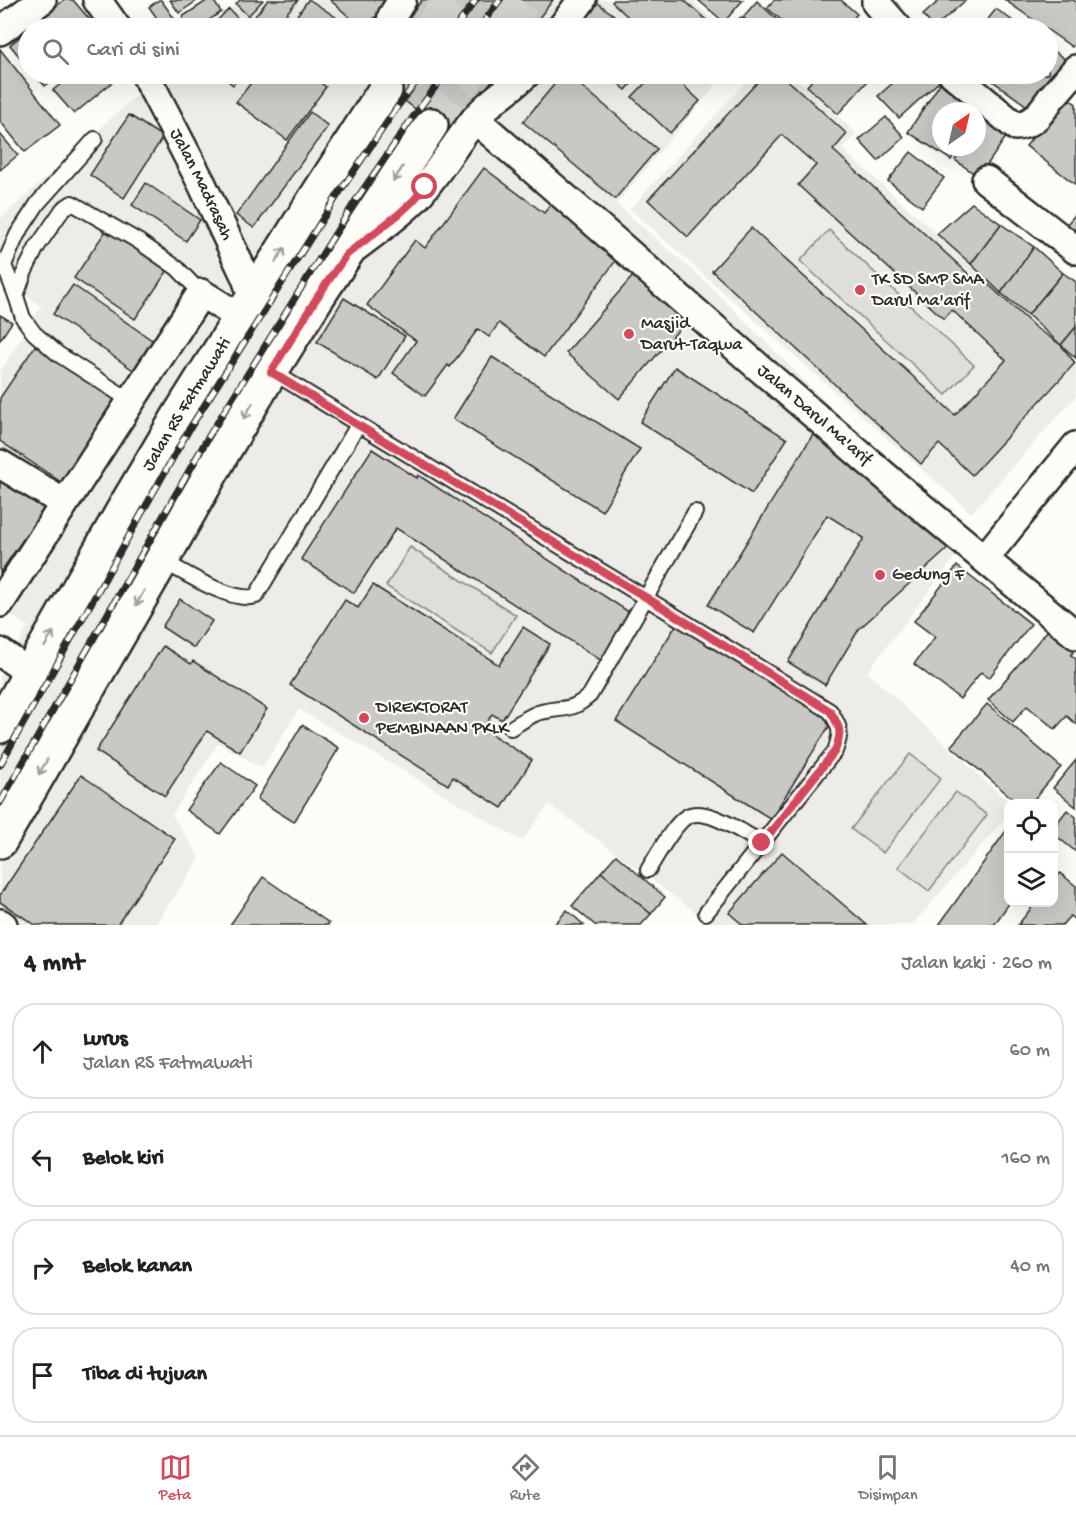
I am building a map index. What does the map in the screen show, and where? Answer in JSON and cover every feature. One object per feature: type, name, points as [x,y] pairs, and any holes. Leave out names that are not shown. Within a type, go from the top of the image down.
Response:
[{"type":"main road","name":"Jalan RS Fatmawati","points":[[0,726],[151,463],[385,90]]},
{"type":"main road","points":[[0,842],[271,372],[316,299],[431,125]]},
{"type":"street","points":[[0,31],[42,0]]},
{"type":"street","points":[[97,0],[110,18]]},
{"type":"street","points":[[392,18],[402,0]]},
{"type":"street","points":[[568,18],[582,0]]},
{"type":"street","points":[[876,0],[889,18]]},
{"type":"street","points":[[965,84],[1015,126],[1026,124],[1038,116],[1076,69]]},
{"type":"street","name":"Jalan Madrasah","points":[[150,84],[246,278],[247,308]]},
{"type":"street","points":[[346,255],[413,201],[475,119],[492,101],[515,84]]},
{"type":"street","name":"Jalan Darul Ma'arif","points":[[475,119],[765,373],[1076,635]]},
{"type":"street","points":[[986,180],[1076,250]]},
{"type":"street","points":[[0,603],[201,293],[247,308]]},
{"type":"street","points":[[985,558],[1076,446]]},
{"type":"street","points":[[0,464],[64,503]]},
{"type":"street","points":[[0,652],[30,673]]},
{"type":"lane","points":[[95,139],[38,203],[17,235],[4,265],[23,318],[34,333],[58,354],[131,401]]},
{"type":"lane","points":[[16,296],[37,247],[63,209],[72,203],[138,241],[177,268],[201,293]]},
{"type":"lane","points":[[271,372],[830,711],[839,724],[840,736],[835,751],[706,913]]},
{"type":"lane","points":[[162,561],[199,582],[240,597],[250,599],[256,596],[358,425]]},
{"type":"lane","points":[[511,728],[538,712],[573,708],[590,695],[695,512]]},
{"type":"lane","points":[[648,870],[676,826],[686,817],[700,813],[762,843]]},
{"type":"shaded area","points":[[241,0],[693,0],[709,18],[221,18]]},
{"type":"shaded area","points":[[149,84],[717,84],[616,204],[708,284],[966,543],[867,672],[1005,799],[1004,820],[912,925],[713,925],[549,804],[522,841],[299,709],[262,768],[218,743],[172,815],[200,858],[155,925],[0,925],[0,676],[28,626],[0,609],[0,372],[41,306],[0,277],[0,219]]},
{"type":"shaded area","name":"TK SD SMP SMA Darul Ma'arif","points":[[744,84],[803,84],[857,134],[842,149],[1076,358],[1076,396],[971,513],[630,209]]},
{"type":"shaded area","points":[[829,230],[974,365],[946,395],[800,261]]},
{"type":"shaded area","points":[[410,547],[516,615],[492,653],[386,586]]},
{"type":"shaded area","points":[[910,754],[941,778],[883,853],[851,829]]},
{"type":"shaded area","points":[[956,792],[987,815],[929,891],[898,867]]},
{"type":"building","points":[[64,0],[73,0],[88,18],[42,18]]},
{"type":"building","points":[[161,0],[174,18],[157,18],[149,7]]},
{"type":"building","points":[[170,0],[198,0],[179,13]]},
{"type":"building","points":[[208,0],[213,0],[221,12],[212,18],[182,17]]},
{"type":"building","points":[[240,0],[263,0],[248,16],[236,4]]},
{"type":"building","points":[[268,0],[298,0],[283,18],[254,18]]},
{"type":"building","points":[[310,0],[337,18],[295,18]]},
{"type":"building","points":[[330,0],[391,0],[374,18],[351,18]]},
{"type":"building","points":[[422,0],[553,0],[539,18],[408,18]]},
{"type":"building","points":[[614,0],[684,0],[704,18],[629,18],[612,2]]},
{"type":"building","points":[[698,0],[743,0],[727,18],[719,18]]},
{"type":"building","points":[[774,0],[841,0],[857,14],[854,18],[779,18],[767,8]]},
{"type":"building","points":[[940,0],[966,0],[945,18],[926,18],[923,15]]},
{"type":"building","points":[[1005,0],[1073,0],[1076,2],[1076,42],[1072,47],[1058,37],[1058,18],[1031,18]]},
{"type":"building","points":[[595,1],[618,18],[582,18]]},
{"type":"building","points":[[757,1],[775,18],[744,18]]},
{"type":"building","points":[[229,9],[238,18],[220,18]]},
{"type":"building","points":[[996,9],[1009,18],[989,18]]},
{"type":"building","points":[[18,38],[18,55],[10,45]]},
{"type":"building","points":[[0,49],[18,72],[18,84],[28,84],[60,125],[25,152],[0,121]]},
{"type":"building","points":[[1058,54],[1069,62],[1058,77]]},
{"type":"building","points":[[61,84],[110,84],[74,114],[53,90]]},
{"type":"building","points":[[250,84],[322,84],[326,87],[287,140],[236,102]]},
{"type":"building","points":[[382,84],[489,84],[450,135]]},
{"type":"building","points":[[555,84],[579,84],[657,149],[615,199],[523,122]]},
{"type":"building","points":[[619,84],[631,84],[626,90]]},
{"type":"building","points":[[644,84],[682,84],[700,101],[670,133],[632,97]]},
{"type":"building","points":[[756,84],[792,84],[847,134],[833,150],[974,279],[978,275],[1036,328],[1061,345],[1075,363],[972,475],[939,444],[921,464],[712,271],[751,228],[955,415],[1006,360],[952,310],[944,319],[798,185],[816,165],[782,135],[688,237],[648,200]]},
{"type":"building","points":[[809,84],[865,84],[838,114],[807,86]]},
{"type":"building","points":[[892,84],[936,84],[899,118],[878,96]]},
{"type":"building","points":[[940,84],[944,84],[972,102],[932,102],[932,148],[908,132]]},
{"type":"building","points":[[997,84],[1053,84],[1034,111]]},
{"type":"building","points":[[1065,96],[1076,104],[1076,185],[1026,146]]},
{"type":"building","points":[[310,112],[328,126],[254,228],[236,215]]},
{"type":"building","points":[[988,112],[1012,128],[979,177],[955,160],[958,156],[986,156],[986,115]]},
{"type":"building","points":[[129,115],[163,137],[124,198],[90,175]]},
{"type":"building","points":[[886,117],[904,137],[878,161],[859,140]]},
{"type":"building","points":[[0,134],[18,155],[0,170]]},
{"type":"building","points":[[911,152],[944,178],[922,207],[888,181]]},
{"type":"building","points":[[484,168],[544,213],[556,198],[623,251],[544,357],[499,323],[489,337],[478,329],[425,396],[393,373],[416,341],[367,305],[415,240],[425,248]]},
{"type":"building","points":[[146,183],[200,220],[186,241],[132,205]]},
{"type":"building","points":[[972,203],[1001,224],[971,264],[937,234]]},
{"type":"building","points":[[1076,214],[1076,235],[1064,227]]},
{"type":"building","points":[[1001,224],[1034,247],[1001,293],[971,264]]},
{"type":"building","points":[[109,226],[170,267],[135,319],[74,278]]},
{"type":"building","points":[[1034,247],[1063,273],[1028,315],[1001,293]]},
{"type":"building","name":"Masjid Darut-Taqwa","points":[[639,269],[692,314],[619,399],[566,353]]},
{"type":"building","points":[[1063,273],[1076,282],[1076,327],[1061,345],[1028,315]]},
{"type":"building","points":[[73,285],[156,343],[136,372],[53,314]]},
{"type":"building","points":[[344,298],[405,336],[378,380],[317,342]]},
{"type":"building","points":[[0,315],[12,322],[0,340]]},
{"type":"building","points":[[1076,327],[1076,358],[1061,345]]},
{"type":"building","points":[[35,346],[116,400],[61,482],[0,441],[0,398]]},
{"type":"building","points":[[492,357],[640,449],[602,511],[453,419]]},
{"type":"building","points":[[675,367],[787,439],[752,494],[640,422]]},
{"type":"building","name":"Gedung F","points":[[815,431],[861,459],[854,470],[924,513],[951,546],[859,629],[825,685],[788,662],[864,538],[827,515],[754,633],[708,605]]},
{"type":"building","points":[[372,449],[417,478],[418,475],[635,616],[605,663],[396,528],[354,593],[301,559]]},
{"type":"building","points":[[0,469],[48,503],[0,573]]},
{"type":"building","points":[[957,566],[1031,624],[989,678],[981,672],[960,699],[914,664],[935,637],[914,621]]},
{"type":"building","points":[[373,585],[499,665],[523,627],[550,644],[502,720],[492,714],[483,729],[532,760],[502,808],[453,777],[448,785],[290,685],[345,600],[358,608]]},
{"type":"building","points":[[180,599],[212,621],[194,648],[162,627]]},
{"type":"building","points":[[678,622],[833,720],[771,819],[616,721]]},
{"type":"building","points":[[1053,624],[1076,644],[1071,655],[1076,659],[1076,724],[1067,716],[1055,729],[1027,706],[1013,722],[988,700]]},
{"type":"building","points":[[163,646],[191,664],[193,661],[267,709],[240,752],[207,731],[165,796],[96,751]]},
{"type":"building","points":[[987,704],[1061,767],[1034,799],[1013,799],[951,746]]},
{"type":"building","points":[[302,725],[339,748],[294,822],[257,799]]},
{"type":"building","points":[[1076,760],[1076,807],[1053,788]]},
{"type":"building","points":[[221,762],[255,786],[220,834],[186,810]]},
{"type":"building","points":[[81,775],[175,839],[117,925],[35,925],[0,902],[0,895]]},
{"type":"building","points":[[1067,810],[1076,817],[1076,852],[1058,837],[1058,822]]},
{"type":"building","points":[[1004,834],[1004,907],[1007,907],[994,925],[939,925]]},
{"type":"building","points":[[782,852],[867,925],[743,925],[729,913]]},
{"type":"building","points":[[616,855],[665,897],[651,914],[601,872]]},
{"type":"building","points":[[601,872],[651,914],[641,925],[595,925],[572,906]]},
{"type":"building","points":[[1060,873],[1076,886],[1076,921],[1070,916],[1062,925],[1018,925],[1032,907],[1058,907],[1058,876]]},
{"type":"building","points":[[263,877],[329,923],[328,925],[230,925]]},
{"type":"building","points":[[567,910],[584,925],[554,925]]},
{"type":"tunnel","points":[[438,18],[451,0]]},
{"type":"tunnel","points":[[511,18],[525,0]]},
{"type":"tunnel","points":[[431,125],[462,84]]},
{"type":"railway","points":[[462,18],[476,0]]},
{"type":"railway","points":[[486,18],[500,0]]},
{"type":"railway","points":[[0,765],[188,431],[341,190],[414,84]]},
{"type":"railway","points":[[0,803],[207,439],[356,200],[438,84]]},
{"type":"place","name":"TK SD SMP SMA Darul Ma'arif","points":[[860,290]]},
{"type":"place","name":"Masjid Darut-Taqwa","points":[[629,334]]},
{"type":"place","name":"Gedung F","points":[[880,575]]},
{"type":"place","name":"DIREKTORAT PEMBINAAN PKLK","points":[[364,718]]},
{"type":"route","points":[[425,187],[399,214],[346,255],[271,372],[830,711],[839,724],[840,736],[835,751],[762,843]]}]
